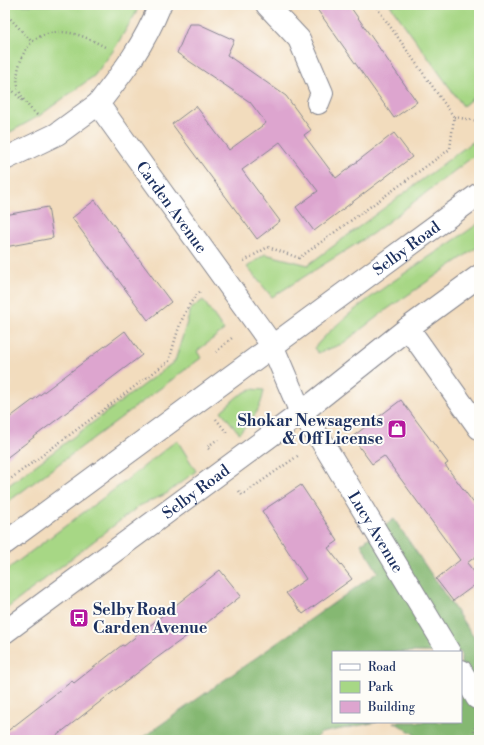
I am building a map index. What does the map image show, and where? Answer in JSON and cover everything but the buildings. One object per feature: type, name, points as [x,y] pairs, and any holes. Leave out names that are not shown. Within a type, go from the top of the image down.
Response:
[{"type":"main road","points":[[5,159],[56,134],[98,104],[132,61],[154,20],[160,5]]},
{"type":"main road","points":[[267,5],[298,39],[322,93],[318,103]]},
{"type":"main road","name":"Carden Avenue","points":[[98,104],[272,345],[301,413]]},
{"type":"main road","name":"Selby Road","points":[[5,544],[272,345],[479,194]]},
{"type":"main road","name":"Selby Road","points":[[5,632],[301,413],[408,328],[479,276]]},
{"type":"main road","points":[[408,328],[479,428]]},
{"type":"main road","name":"Lucy Avenue","points":[[301,413],[321,440],[448,651]]},
{"type":"main road","points":[[462,673],[477,698]]},
{"type":"path","points":[[5,483],[169,361],[178,331],[192,298],[221,274],[268,247],[299,258],[450,149],[454,117],[375,5]]},
{"type":"path","points":[[5,13],[32,42]]},
{"type":"path","points":[[26,104],[18,88],[18,71],[22,56],[32,42],[43,35],[60,32],[80,35],[132,61]]},
{"type":"path","points":[[5,83],[56,134]]},
{"type":"path","points":[[454,117],[479,122]]},
{"type":"path","points":[[214,354],[254,320]]},
{"type":"path","points":[[200,399],[228,432],[207,446],[242,495],[321,440]]},
{"type":"green space","points":[[5,5],[138,5],[136,13],[113,51],[94,76],[39,116],[5,135]]},
{"type":"green space","points":[[390,5],[479,5],[479,93],[463,106]]},
{"type":"green space","points":[[479,137],[479,152],[372,234],[272,297],[247,267],[265,254],[308,265]]},
{"type":"green space","points":[[479,223],[479,246],[386,310],[342,344],[318,353],[314,348],[331,330],[371,297]]},
{"type":"green space","points":[[203,300],[224,330],[197,351],[201,358],[5,504],[5,488],[175,361],[191,309]]},
{"type":"green space","points":[[251,389],[264,390],[263,397],[256,414],[239,433],[221,411],[238,396]]},
{"type":"green space","points":[[177,440],[196,471],[166,494],[139,506],[5,610],[5,571],[123,483]]},
{"type":"green space","points":[[394,519],[479,645],[479,740],[418,740],[414,734],[396,723],[462,723],[462,651],[332,651],[332,723],[372,723],[321,733],[314,740],[139,740],[378,572],[361,544]]},
{"type":"place","name":"Shokar Newsagents & Off License","points":[[397,429]]},
{"type":"place","name":"Selby Road Carden Avenue","points":[[79,618]]}]
